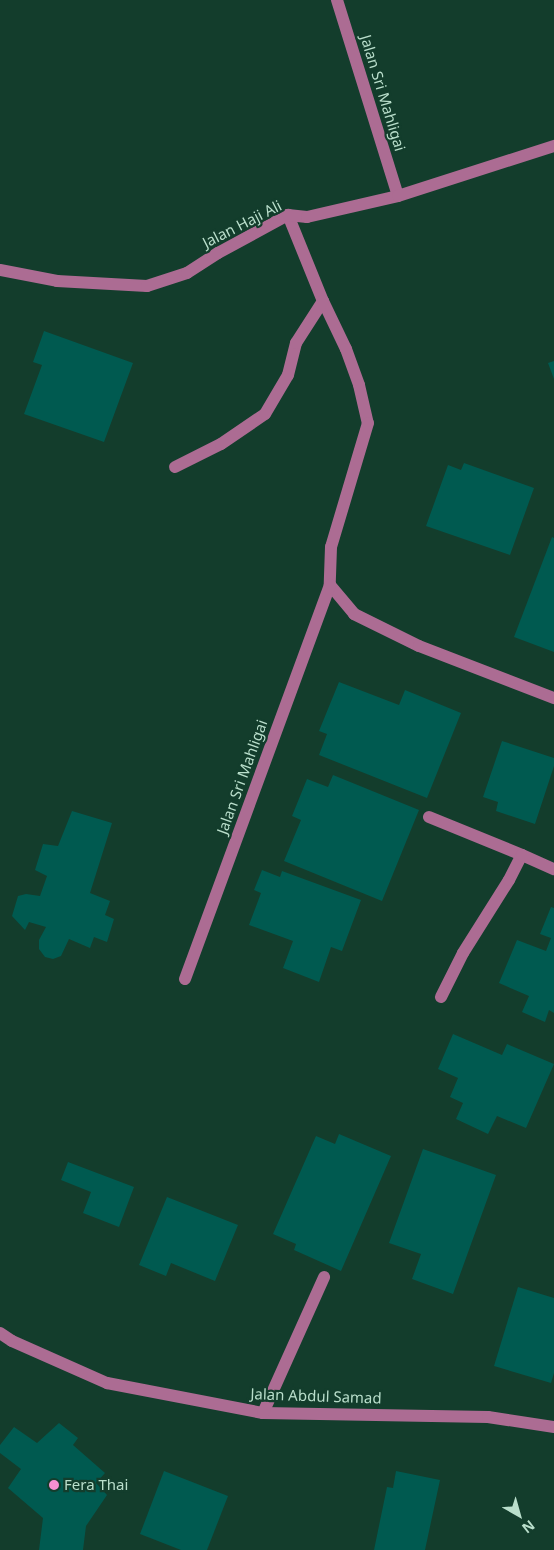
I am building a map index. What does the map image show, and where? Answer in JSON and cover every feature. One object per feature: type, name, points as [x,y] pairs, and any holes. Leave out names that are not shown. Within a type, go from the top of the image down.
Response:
[{"type":"street","name":"Jalan Sri Mahligai","points":[[337,0],[398,196]]},
{"type":"street","name":"Jalan Haji Ali","points":[[0,270],[57,280],[147,286],[187,273],[226,248],[288,215],[307,217],[398,196],[554,146]]},
{"type":"street","name":"Jalan Sri Mahligai","points":[[185,979],[330,586],[331,547],[368,423],[360,385],[288,215]]},
{"type":"street","points":[[175,467],[221,444],[265,414],[288,374],[296,343],[323,301]]},
{"type":"street","points":[[330,586],[354,614],[419,646],[554,698]]},
{"type":"street","points":[[429,817],[554,869]]},
{"type":"street","points":[[441,997],[463,953],[509,880],[522,855]]},
{"type":"street","points":[[263,1413],[324,1276]]},
{"type":"street","name":"Jalan Abdul Samad","points":[[0,1332],[12,1341],[107,1383],[263,1413],[488,1417],[554,1427]]},
{"type":"building","points":[[44,331],[133,363],[104,442],[24,414],[42,365],[33,362]]},
{"type":"building","points":[[554,361],[554,379],[548,363]]},
{"type":"building","points":[[464,463],[534,488],[510,555],[426,526],[448,465],[461,470]]},
{"type":"building","points":[[552,537],[554,538],[554,652],[514,637]]},
{"type":"building","points":[[339,682],[399,705],[405,690],[461,713],[427,798],[319,755],[327,734],[319,731]]},
{"type":"building","points":[[502,741],[554,758],[554,766],[535,824],[496,811],[498,802],[483,797]]},
{"type":"building","points":[[333,775],[419,810],[382,901],[284,861],[301,820],[292,816],[307,779],[328,787]]},
{"type":"building","points":[[72,811],[112,823],[90,893],[110,901],[105,915],[114,919],[107,942],[94,937],[90,948],[69,939],[61,956],[53,959],[45,957],[39,949],[39,940],[46,927],[29,922],[25,930],[12,916],[18,896],[26,894],[40,896],[47,876],[35,870],[43,844],[58,846]]},
{"type":"building","points":[[262,870],[280,877],[282,871],[361,900],[342,951],[331,947],[319,982],[283,968],[293,941],[249,925],[261,893],[254,890]]},
{"type":"building","points":[[551,907],[554,908],[554,1013],[549,1010],[545,1022],[522,1012],[529,996],[499,983],[517,940],[546,951],[551,938],[540,934]]},
{"type":"building","points":[[453,1034],[502,1055],[507,1044],[554,1064],[526,1128],[497,1116],[488,1134],[456,1119],[463,1103],[450,1097],[458,1078],[438,1069]]},
{"type":"building","points":[[339,1134],[391,1156],[341,1271],[294,1250],[296,1244],[273,1234],[316,1136],[335,1144]]},
{"type":"building","points":[[423,1149],[496,1175],[453,1294],[412,1279],[421,1254],[389,1243]]},
{"type":"building","points":[[68,1162],[134,1187],[119,1227],[83,1213],[91,1192],[61,1180]]},
{"type":"building","points":[[167,1197],[238,1225],[215,1281],[171,1263],[166,1276],[139,1265]]},
{"type":"building","points":[[518,1287],[554,1298],[554,1373],[551,1383],[494,1366]]},
{"type":"building","name":"Fera Thai","points":[[59,1423],[78,1438],[73,1445],[105,1473],[96,1483],[107,1495],[86,1526],[83,1550],[39,1550],[43,1518],[8,1488],[21,1469],[0,1453],[0,1445],[14,1427],[37,1443]]},
{"type":"building","points":[[164,1471],[228,1496],[207,1550],[181,1550],[140,1534]]},
{"type":"building","points":[[396,1471],[440,1480],[425,1550],[374,1550],[387,1487],[393,1488]]},
{"type":"place","name":"Fera Thai","points":[[54,1485]]}]
